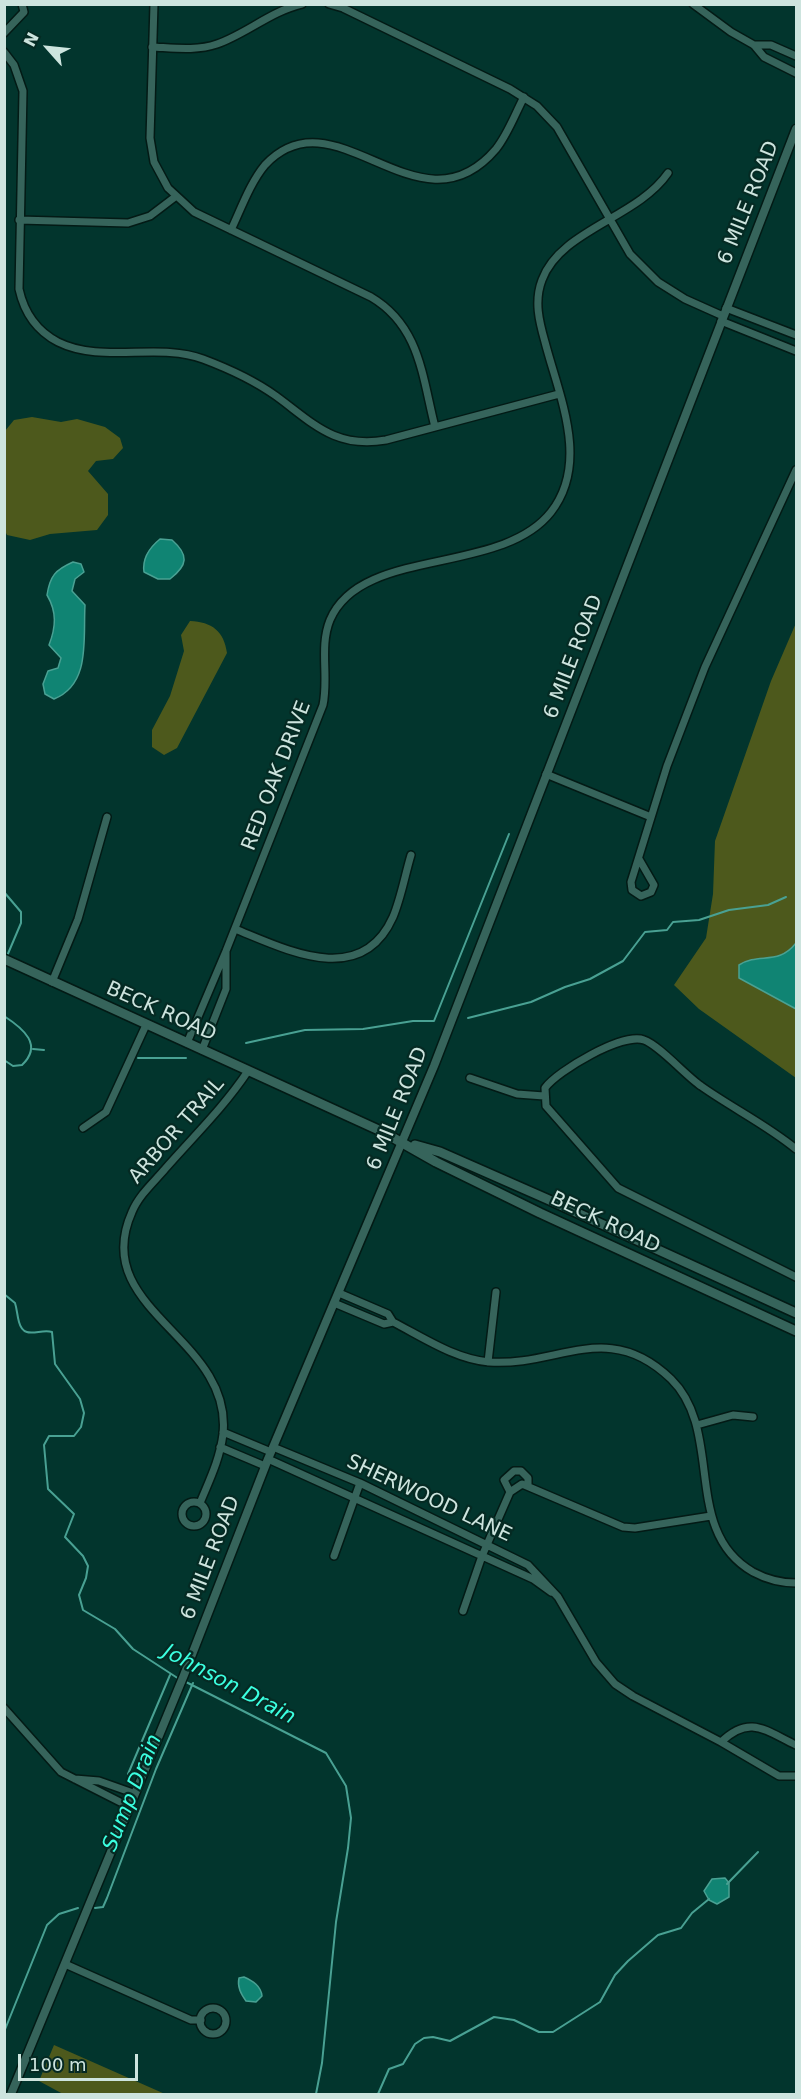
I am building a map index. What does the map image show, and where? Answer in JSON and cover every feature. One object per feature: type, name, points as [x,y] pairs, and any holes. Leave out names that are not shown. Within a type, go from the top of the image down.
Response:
[{"type":"main road","name":"BECK ROAD","points":[[9,961],[402,1142],[436,1162],[540,1213],[796,1331]]},
{"type":"main road","name":"BECK ROAD","points":[[402,1142],[440,1152],[796,1313]]},
{"type":"street","points":[[4,33],[24,12],[22,4]]},
{"type":"street","points":[[154,4],[151,147],[160,176],[175,197],[194,212],[371,297],[395,315],[413,344],[435,427]]},
{"type":"street","points":[[153,47],[196,48],[215,45],[289,6],[302,4]]},
{"type":"street","points":[[329,4],[524,97],[544,112],[558,127],[630,254],[658,282],[685,299],[796,351]]},
{"type":"street","points":[[693,4],[731,32],[754,45],[765,57],[796,73]]},
{"type":"street","points":[[754,45],[771,45],[796,56]]},
{"type":"street","points":[[4,52],[14,65],[22,90],[17,279],[21,300],[36,325],[59,343],[85,350],[183,354],[202,358],[262,387],[314,426],[345,440],[377,441],[559,394]]},
{"type":"street","points":[[231,230],[260,173],[271,160],[285,151],[308,144],[332,144],[408,176],[428,179],[449,178],[473,168],[494,152],[504,138],[524,97]]},
{"type":"street","name":"6 MILE ROAD","points":[[11,2094],[133,1793],[184,1674],[269,1456],[402,1142],[796,129]]},
{"type":"street","name":"RED OAK DRIVE","points":[[187,1043],[235,929],[323,705],[326,683],[325,638],[334,611],[348,594],[369,581],[504,544],[525,536],[541,523],[560,497],[571,465],[570,439],[538,316],[541,282],[550,264],[563,249],[657,189],[668,173]]},
{"type":"street","points":[[19,220],[128,223],[150,216],[175,197]]},
{"type":"street","points":[[723,315],[796,335]]},
{"type":"street","points":[[639,859],[654,885],[651,892],[644,896],[635,893],[631,885],[651,817],[682,726],[715,641],[796,470]]},
{"type":"street","points":[[546,774],[651,817]]},
{"type":"street","points":[[52,982],[78,919],[107,817]]},
{"type":"street","points":[[235,929],[309,958],[330,960],[359,952],[378,938],[393,916],[411,855]]},
{"type":"street","name":"RED OAK DRIVE","points":[[202,1050],[226,989],[226,951]]},
{"type":"street","points":[[84,1128],[106,1112],[146,1025]]},
{"type":"street","points":[[796,1149],[699,1085],[646,1040],[632,1038],[620,1041],[561,1073],[550,1082],[544,1096],[546,1106],[554,1117],[574,1136],[618,1188],[796,1277]]},
{"type":"street","name":"ARBOR TRAIL","points":[[200,1503],[223,1432],[217,1395],[203,1365],[138,1294],[128,1272],[124,1247],[128,1223],[137,1203],[229,1099],[248,1071]]},
{"type":"street","points":[[470,1078],[517,1094],[544,1096]]},
{"type":"street","points":[[488,1362],[496,1292]]},
{"type":"street","points":[[339,1293],[388,1314],[393,1323]]},
{"type":"street","points":[[334,1303],[384,1324],[393,1323],[455,1354],[488,1362],[510,1362],[585,1347],[620,1350],[652,1362],[682,1390],[697,1425],[711,1516],[722,1541],[735,1562],[764,1578],[796,1583]]},
{"type":"street","points":[[697,1425],[733,1415],[753,1417]]},
{"type":"street","points":[[223,1432],[269,1456]]},
{"type":"street","points":[[220,1447],[269,1456]]},
{"type":"street","name":"SHERWOOD LANE","points":[[269,1456],[360,1483],[528,1565],[558,1597],[596,1662],[615,1684],[779,1776],[796,1776]]},
{"type":"street","name":"SHERWOOD LANE","points":[[269,1456],[533,1579],[558,1597]]},
{"type":"street","points":[[510,1492],[504,1480],[514,1471],[521,1471],[528,1478],[528,1484]]},
{"type":"street","points":[[334,1557],[360,1483]]},
{"type":"street","points":[[463,1611],[482,1557],[510,1492],[522,1484],[528,1484],[600,1520],[623,1527],[635,1528],[711,1516]]},
{"type":"street","points":[[4,1708],[54,1766],[72,1779],[128,1806]]},
{"type":"street","points":[[721,1742],[743,1726],[756,1726],[796,1745]]},
{"type":"street","points":[[72,1779],[99,1781],[133,1793]]},
{"type":"street","points":[[65,1964],[191,2020],[201,2020]]},
{"type":"shaded area","points":[[32,417],[61,422],[77,419],[105,427],[120,438],[123,448],[113,459],[96,461],[88,471],[108,494],[108,515],[97,530],[50,534],[30,540],[7,535],[5,531],[5,431],[14,420]]},
{"type":"shaded area","points":[[160,539],[172,540],[184,555],[183,564],[170,579],[158,579],[144,572],[147,554]]},
{"type":"shaded area","points":[[73,562],[81,564],[84,572],[75,579],[72,591],[85,605],[83,659],[74,683],[66,692],[54,699],[45,694],[43,684],[48,671],[58,668],[61,658],[49,645],[54,620],[53,607],[47,595],[54,574]]},
{"type":"shaded area","points":[[190,621],[205,623],[216,629],[223,639],[227,653],[177,748],[164,755],[152,747],[152,730],[170,696],[184,651],[181,635]]},
{"type":"shaded area","points":[[796,623],[796,1078],[699,1009],[674,985],[706,938],[713,894],[715,841],[771,681]]},
{"type":"shaded area","points":[[796,943],[796,1009],[739,978],[739,965],[754,959],[775,957],[789,950]]},
{"type":"shaded area","points":[[725,1878],[729,1883],[729,1897],[717,1904],[709,1900],[704,1891],[712,1879]]},
{"type":"shaded area","points":[[244,1977],[260,1989],[262,1996],[256,2002],[246,2001],[241,1993],[239,1978]]},
{"type":"shaded area","points":[[54,2045],[165,2094],[63,2094],[39,2081]]},
{"type":"waterway","points":[[246,1043],[305,1030],[363,1029],[413,1021],[434,1021],[509,834]]},
{"type":"waterway","name":"Johnson Drain","points":[[4,892],[21,912],[21,923],[7,956]]},
{"type":"waterway","points":[[468,1018],[531,1002],[590,979],[623,961],[645,932],[667,930],[673,922],[699,920],[729,910],[768,905],[786,897]]},
{"type":"waterway","name":"Johnson Drain","points":[[4,1016],[24,1032],[31,1044],[31,1051],[22,1065],[13,1066],[4,1060]]},
{"type":"waterway","points":[[33,1049],[44,1050]]},
{"type":"waterway","points":[[138,1058],[186,1058]]},
{"type":"waterway","name":"Johnson Drain","points":[[4,1294],[15,1303],[21,1328],[33,1333],[52,1332],[55,1364],[80,1399],[84,1413],[81,1427],[74,1436],[49,1436],[44,1445],[48,1489],[74,1514],[65,1537],[83,1556],[88,1566],[79,1595],[83,1610],[115,1629],[133,1649],[179,1679]]},
{"type":"waterway","points":[[128,1774],[170,1675]]},
{"type":"waterway","name":"Johnson Drain","points":[[184,1681],[326,1753],[346,1786],[351,1818],[336,1922],[322,2063],[316,2094]]},
{"type":"waterway","name":"Sump Drain","points":[[95,1908],[103,1907],[107,1898],[156,1769],[193,1683]]},
{"type":"waterway","points":[[727,1884],[758,1852]]},
{"type":"waterway","points":[[378,2094],[389,2069],[403,2064],[415,2044],[424,2038],[433,2037],[450,2041],[494,2017],[514,2020],[539,2032],[553,2032],[600,2002],[615,1975],[628,1961],[658,1935],[681,1928],[692,1913],[709,1899]]},
{"type":"waterway","name":"Sump Drain","points":[[4,2032],[47,1925],[59,1914],[78,1908]]}]
